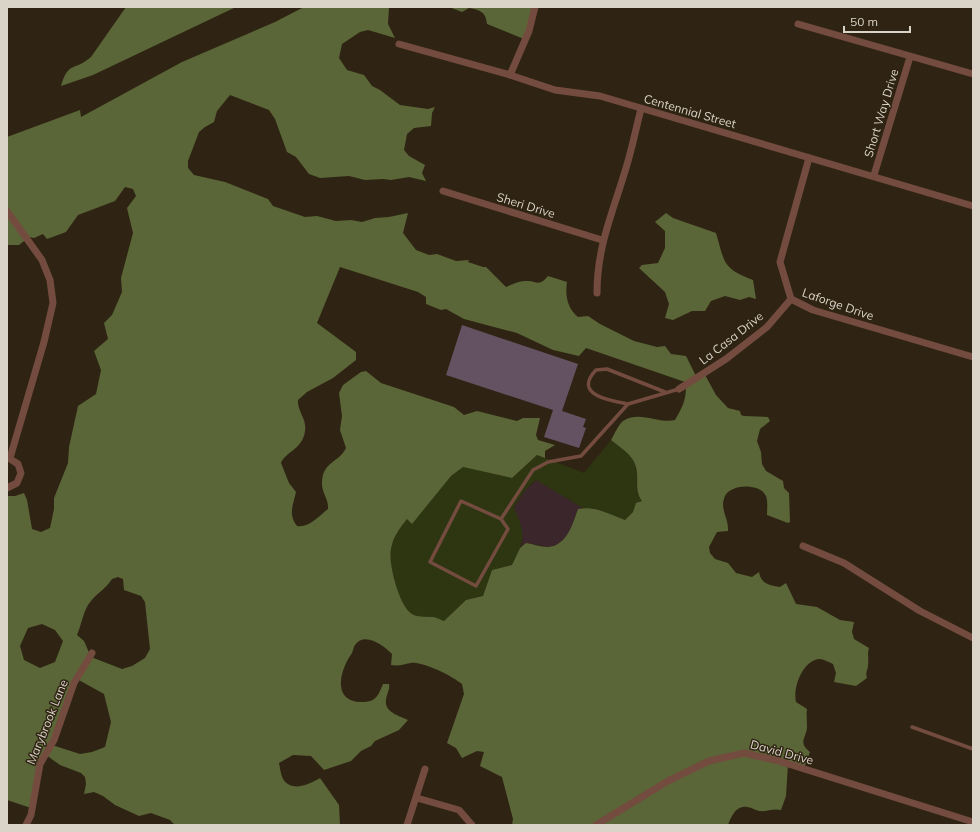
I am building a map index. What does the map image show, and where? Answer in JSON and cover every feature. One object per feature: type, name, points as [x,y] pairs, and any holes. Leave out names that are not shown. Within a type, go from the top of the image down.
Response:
[{"type":"street","points":[[510,75],[529,31],[535,7]]},
{"type":"street","points":[[798,24],[973,74]]},
{"type":"street","name":"Centennial Street","points":[[399,44],[510,75],[555,90],[600,96],[809,158],[874,175],[906,187],[973,206]]},
{"type":"street","name":"Short Way Drive","points":[[874,175],[910,57]]},
{"type":"street","points":[[597,293],[597,279],[602,240],[626,168],[641,109]]},
{"type":"street","name":"Laforge Drive","points":[[809,158],[780,262],[791,299],[813,310],[973,354]]},
{"type":"street","name":"Sheri Drive","points":[[443,191],[602,240]]},
{"type":"street","points":[[7,212],[42,260],[50,280],[53,303],[44,342],[9,458],[18,464],[21,474],[17,483],[7,488]]},
{"type":"street","name":"La Casa Drive","points":[[679,389],[726,359],[767,327],[791,299]]},
{"type":"street","points":[[803,546],[844,563],[920,611],[973,638]]},
{"type":"street","name":"Marybrook Lane","points":[[26,825],[31,815],[40,764],[54,740],[74,683],[92,654]]},
{"type":"street","name":"David Drive","points":[[596,825],[668,781],[702,764],[744,753],[779,761],[973,822]]},
{"type":"street","points":[[407,825],[417,798],[425,769]]},
{"type":"street","points":[[417,798],[459,810],[472,825]]},
{"type":"lane","points":[[666,392],[607,370],[596,370],[591,375],[589,382],[590,390],[596,396],[606,400],[628,404],[679,389]]},
{"type":"lane","points":[[501,519],[533,470],[548,462],[581,456],[628,404]]},
{"type":"lane","points":[[461,501],[501,519],[508,529],[476,586],[430,562],[461,501]]},
{"type":"lane","points":[[912,728],[973,749]]},
{"type":"shaded area","points":[[537,480],[583,508],[578,509],[570,532],[562,542],[550,547],[526,543],[521,547],[523,540],[514,507],[526,489]]},
{"type":"green space","points":[[126,7],[236,7],[93,75],[61,86],[66,73],[69,70],[91,57]]},
{"type":"green space","points":[[304,7],[389,7],[388,24],[395,38],[368,30],[360,32],[342,44],[339,58],[347,70],[364,75],[372,86],[400,105],[428,109],[435,107],[432,113],[431,126],[414,128],[407,134],[404,150],[409,156],[425,165],[422,173],[426,181],[409,177],[391,180],[365,180],[349,176],[320,178],[309,174],[296,157],[287,152],[275,119],[269,110],[230,95],[217,111],[214,122],[199,132],[188,161],[188,168],[194,175],[225,182],[268,199],[273,206],[305,217],[317,216],[336,221],[351,220],[362,222],[375,218],[408,213],[403,233],[416,250],[429,255],[437,254],[456,261],[469,260],[468,262],[486,267],[506,287],[523,281],[539,283],[545,280],[548,276],[567,282],[566,292],[569,305],[571,310],[578,317],[588,316],[600,324],[634,341],[657,347],[665,346],[671,354],[686,356],[696,376],[704,373],[716,395],[728,408],[740,411],[741,415],[744,416],[768,417],[770,421],[760,429],[757,441],[761,452],[762,464],[766,471],[783,481],[784,488],[789,493],[790,522],[788,523],[767,515],[766,496],[758,489],[752,487],[739,487],[733,489],[728,492],[723,501],[728,531],[717,532],[709,547],[710,553],[715,559],[728,563],[736,573],[752,577],[759,572],[762,579],[769,585],[780,587],[786,583],[796,604],[817,607],[840,620],[854,622],[852,632],[854,639],[869,648],[866,674],[867,678],[856,686],[834,682],[836,673],[833,664],[822,659],[817,659],[810,663],[802,672],[797,684],[795,697],[796,702],[807,709],[807,730],[803,743],[806,749],[810,752],[804,768],[788,764],[786,796],[781,810],[775,809],[759,811],[750,807],[743,807],[734,812],[728,825],[512,825],[513,819],[502,777],[480,766],[484,752],[477,751],[462,758],[456,748],[447,743],[464,694],[462,684],[440,671],[422,664],[413,663],[391,665],[392,654],[374,641],[364,639],[355,645],[343,670],[341,685],[343,692],[346,697],[353,701],[367,702],[376,698],[383,684],[389,684],[386,700],[387,708],[393,713],[408,720],[399,730],[375,741],[371,746],[361,751],[351,761],[324,770],[311,756],[293,755],[279,763],[283,779],[291,786],[306,785],[320,778],[339,805],[340,825],[175,825],[170,820],[151,813],[139,816],[115,805],[103,796],[94,792],[84,794],[86,784],[85,777],[81,773],[60,765],[46,755],[31,808],[7,800],[7,496],[15,496],[24,493],[27,500],[32,529],[41,532],[50,528],[54,509],[54,498],[68,463],[69,447],[78,406],[96,394],[101,370],[94,351],[108,339],[104,323],[112,315],[122,292],[121,278],[133,233],[127,208],[136,196],[133,189],[125,187],[115,201],[78,215],[66,232],[47,239],[43,234],[34,238],[29,237],[19,245],[7,245],[7,137],[80,110],[81,117],[182,62],[275,22]],"holes":[[[340,267],[418,292],[426,297],[426,304],[441,310],[446,309],[464,319],[517,333],[553,350],[579,356],[586,348],[685,382],[686,393],[682,407],[675,420],[669,421],[642,417],[629,418],[621,423],[611,440],[629,455],[637,471],[637,489],[642,501],[636,503],[633,512],[625,520],[596,510],[584,508],[578,509],[568,533],[560,543],[555,546],[548,547],[526,543],[520,548],[512,565],[492,570],[483,596],[466,600],[444,621],[434,617],[417,616],[412,614],[403,602],[399,594],[391,564],[391,549],[393,541],[399,529],[407,519],[412,524],[451,476],[463,467],[512,478],[537,455],[545,458],[545,451],[555,445],[538,440],[536,435],[540,418],[523,418],[517,421],[477,411],[464,415],[454,407],[381,383],[366,371],[361,372],[343,385],[339,393],[342,416],[340,430],[346,448],[343,453],[327,467],[323,477],[322,487],[328,509],[310,523],[297,526],[294,522],[292,514],[296,492],[289,483],[281,463],[283,459],[298,446],[304,437],[305,423],[299,408],[298,400],[307,392],[333,378],[356,360],[356,352],[317,323]],[[118,577],[123,579],[124,590],[141,596],[145,602],[150,649],[145,658],[132,666],[122,669],[91,657],[84,641],[77,635],[88,605],[112,579]],[[42,624],[55,630],[63,641],[55,662],[40,668],[24,660],[20,646],[28,628]],[[77,679],[104,694],[111,722],[105,747],[92,752],[80,754],[52,745]]]},
{"type":"green space","points":[[449,7],[534,7],[524,39],[487,24],[484,14],[479,11],[469,8],[462,12]]},
{"type":"green space","points":[[666,213],[673,218],[716,233],[723,258],[726,263],[735,272],[753,280],[756,299],[749,297],[740,300],[725,296],[711,301],[705,311],[692,311],[673,320],[665,318],[669,304],[665,292],[639,268],[642,265],[658,263],[665,248],[665,231],[655,222]]},
{"type":"green space","points":[[611,440],[629,454],[634,461],[637,473],[639,496],[642,501],[636,503],[633,512],[625,520],[599,510],[583,508],[536,480],[526,489],[514,507],[521,524],[522,542],[512,565],[492,570],[483,596],[466,600],[444,621],[434,617],[417,616],[412,614],[407,609],[399,594],[393,574],[391,564],[392,545],[407,519],[412,523],[451,476],[463,467],[512,478],[537,455],[584,473]]},
{"type":"building","points":[[462,325],[578,364],[562,411],[586,419],[583,427],[586,428],[579,448],[544,437],[553,410],[446,375]]}]
